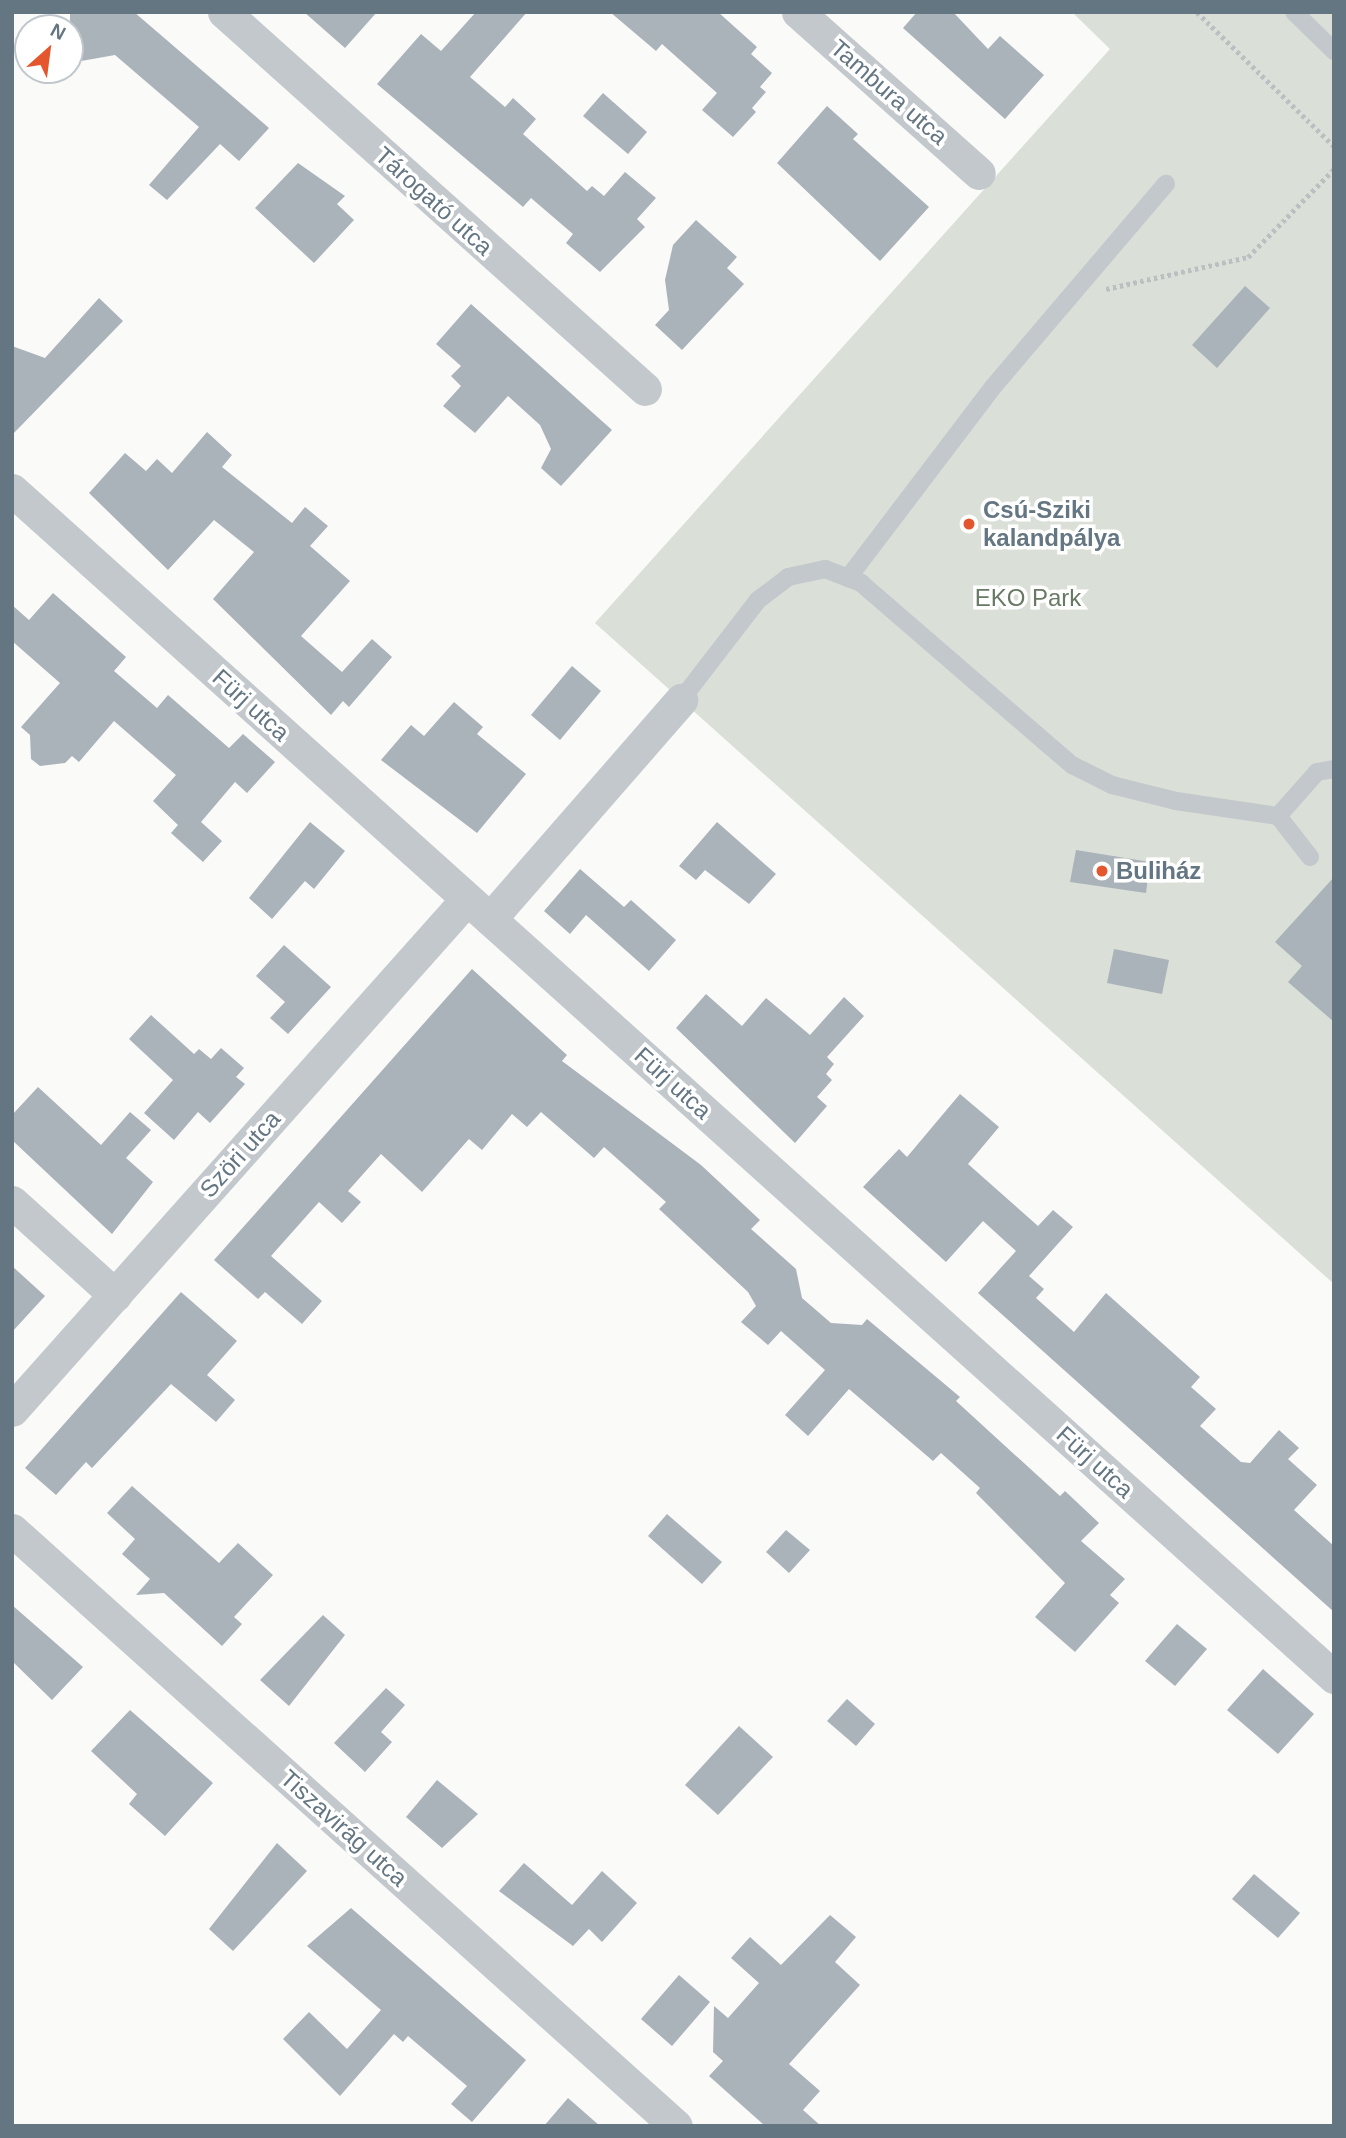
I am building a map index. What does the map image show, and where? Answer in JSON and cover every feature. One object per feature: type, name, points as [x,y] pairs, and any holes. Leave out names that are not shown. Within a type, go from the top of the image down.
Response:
[{"type":"street","name":"Tárogató utca","points":[[224,12],[645,389]]},
{"type":"street","name":"Tambura utca","points":[[798,12],[979,173]]},
{"type":"street","name":"Fürj utca","points":[[12,490],[1334,1677]]},
{"type":"street","name":"Szöri utca","points":[[12,1410],[115,1295],[479,909],[681,700]]},
{"type":"street","points":[[12,1202],[115,1295]]},
{"type":"street","name":"Tiszavirág utca","points":[[12,1530],[676,2126]]},
{"type":"lane","points":[[1294,12],[1334,51]]},
{"type":"lane","points":[[848,578],[895,508],[1166,184]]},
{"type":"lane","points":[[681,700],[758,600],[788,577],[825,569],[848,578],[1072,765],[1112,785],[1176,801],[1278,816],[1310,857]]},
{"type":"lane","points":[[1278,816],[1317,772],[1334,769]]},
{"type":"path","points":[[1197,12],[1334,146]]},
{"type":"path","points":[[1073,293],[1147,285],[1248,257],[1334,169]]},
{"type":"green space","name":"EKO Park","points":[[1072,12],[1334,12],[1334,1284],[595,623],[1110,49]]},
{"type":"building","points":[[134,12],[269,128],[239,161],[220,144],[167,200],[149,185],[199,127],[115,55],[84,61],[84,14],[70,14]]},
{"type":"building","points":[[304,12],[377,12],[345,48]]},
{"type":"building","points":[[476,12],[527,12],[470,77],[505,107],[513,98],[536,119],[523,134],[587,191],[592,186],[604,196],[625,172],[656,198],[637,219],[645,227],[600,272],[566,243],[573,234],[531,198],[523,207],[377,84],[421,34],[441,51]]},
{"type":"building","points":[[610,12],[718,12],[757,47],[751,54],[772,73],[760,87],[766,92],[752,108],[756,112],[733,137],[702,110],[717,93],[662,44],[656,51]]},
{"type":"building","points":[[917,12],[953,12],[988,49],[1000,36],[1044,75],[1005,119],[903,28]]},
{"type":"building","points":[[603,93],[647,132],[628,154],[583,116]]},
{"type":"building","points":[[827,106],[858,134],[853,139],[929,207],[880,261],[777,163]]},
{"type":"building","points":[[298,163],[345,196],[337,204],[354,220],[314,263],[255,208]]},
{"type":"building","points":[[696,220],[737,257],[727,268],[744,284],[682,350],[655,325],[669,310],[665,280],[673,245]]},
{"type":"building","points":[[1245,286],[1270,308],[1217,368],[1192,345]]},
{"type":"building","points":[[99,298],[123,321],[12,435],[12,346],[45,358]]},
{"type":"building","points":[[471,304],[612,430],[561,486],[541,468],[551,449],[540,425],[508,396],[475,433],[443,406],[461,386],[451,376],[461,366],[436,344]]},
{"type":"building","points":[[207,432],[232,455],[222,467],[292,523],[305,507],[328,526],[310,546],[350,581],[301,636],[342,672],[372,639],[392,657],[349,707],[343,701],[331,715],[213,599],[254,552],[214,520],[168,570],[89,493],[125,453],[146,471],[157,459],[172,473]]},
{"type":"building","points":[[53,593],[126,657],[114,671],[157,708],[168,695],[229,748],[243,734],[275,762],[247,793],[235,782],[201,822],[222,841],[203,862],[171,833],[178,825],[153,801],[176,775],[114,721],[79,762],[72,756],[65,763],[40,766],[31,759],[30,735],[21,727],[60,683],[12,641],[12,605],[29,620]]},
{"type":"building","points":[[572,666],[601,691],[560,740],[531,715]]},
{"type":"building","points":[[454,702],[483,727],[477,734],[526,774],[477,833],[381,760],[411,725],[424,736]]},
{"type":"building","points":[[310,822],[345,851],[314,889],[305,881],[272,919],[249,898]]},
{"type":"building","points":[[717,822],[776,874],[749,904],[705,870],[696,880],[679,866]]},
{"type":"building","name":"Buliház","points":[[1076,850],[1150,862],[1146,893],[1070,882]]},
{"type":"building","points":[[580,869],[624,907],[631,900],[676,940],[649,971],[586,915],[570,934],[544,911]]},
{"type":"building","points":[[1334,877],[1334,1022],[1288,982],[1302,966],[1275,942]]},
{"type":"building","points":[[284,945],[331,987],[288,1034],[270,1018],[285,1002],[256,976]]},
{"type":"building","points":[[1114,949],[1169,960],[1162,994],[1107,983]]},
{"type":"building","points":[[472,969],[567,1055],[562,1061],[701,1165],[760,1220],[751,1229],[796,1269],[802,1298],[831,1323],[862,1325],[867,1319],[960,1397],[956,1401],[1060,1496],[1065,1491],[1099,1523],[1081,1541],[1125,1579],[1110,1595],[1119,1603],[1075,1652],[1035,1617],[1065,1583],[976,1493],[980,1488],[941,1453],[933,1461],[849,1389],[808,1436],[785,1415],[825,1370],[781,1331],[768,1345],[741,1322],[756,1306],[748,1292],[659,1209],[666,1202],[604,1147],[594,1158],[541,1112],[527,1127],[512,1114],[482,1150],[469,1139],[422,1192],[381,1154],[348,1191],[361,1202],[342,1223],[319,1202],[271,1256],[322,1301],[302,1324],[265,1292],[258,1299],[214,1260]]},
{"type":"building","points":[[706,994],[742,1026],[766,998],[810,1035],[844,997],[864,1016],[827,1057],[834,1064],[826,1074],[832,1080],[817,1097],[827,1106],[795,1143],[676,1028]]},
{"type":"building","points":[[151,1015],[194,1054],[199,1049],[211,1059],[221,1048],[244,1068],[236,1077],[245,1084],[210,1123],[198,1112],[174,1140],[144,1113],[173,1080],[129,1039]]},
{"type":"building","points":[[38,1087],[101,1145],[130,1112],[151,1130],[126,1158],[153,1182],[112,1234],[12,1140],[12,1115]]},
{"type":"building","points":[[960,1094],[999,1127],[968,1164],[1038,1226],[1053,1210],[1073,1227],[1029,1276],[1044,1289],[1036,1298],[1074,1332],[1106,1293],[1200,1377],[1191,1387],[1216,1409],[1200,1426],[1241,1462],[1250,1463],[1279,1430],[1299,1448],[1288,1459],[1317,1485],[1294,1510],[1334,1546],[1334,1612],[978,1293],[1016,1251],[983,1221],[946,1262],[863,1187],[899,1149],[907,1157]]},
{"type":"building","points":[[12,1266],[45,1296],[12,1332]]},
{"type":"building","points":[[181,1292],[237,1341],[207,1375],[235,1400],[216,1422],[171,1384],[92,1468],[86,1462],[56,1495],[25,1468]]},
{"type":"building","points":[[132,1486],[219,1563],[238,1543],[273,1575],[234,1617],[242,1624],[222,1646],[164,1593],[136,1595],[150,1579],[122,1554],[135,1539],[107,1513]]},
{"type":"building","points":[[667,1514],[722,1562],[702,1584],[648,1536]]},
{"type":"building","points":[[786,1530],[810,1550],[789,1573],[766,1552]]},
{"type":"building","points":[[12,1605],[83,1667],[52,1700],[12,1661]]},
{"type":"building","points":[[323,1615],[345,1635],[289,1706],[260,1680]]},
{"type":"building","points":[[1177,1624],[1207,1649],[1175,1686],[1145,1661]]},
{"type":"building","points":[[1263,1669],[1314,1714],[1278,1754],[1227,1710]]},
{"type":"building","points":[[386,1688],[405,1705],[381,1732],[392,1742],[365,1772],[334,1743]]},
{"type":"building","points":[[847,1699],[875,1724],[856,1746],[827,1721]]},
{"type":"building","points":[[130,1710],[213,1783],[165,1836],[129,1804],[137,1794],[91,1751]]},
{"type":"building","points":[[739,1726],[773,1757],[718,1815],[685,1785]]},
{"type":"building","points":[[437,1780],[478,1814],[442,1848],[406,1817]]},
{"type":"building","points":[[277,1843],[307,1871],[233,1951],[209,1929]]},
{"type":"building","points":[[524,1863],[572,1905],[602,1871],[637,1903],[602,1942],[589,1929],[573,1946],[499,1891]]},
{"type":"building","points":[[1254,1874],[1300,1913],[1278,1938],[1232,1899]]},
{"type":"building","points":[[351,1908],[526,2060],[472,2122],[451,2104],[467,2086],[408,2036],[403,2042],[394,2034],[340,2096],[283,2039],[309,2012],[347,2049],[381,2010],[307,1946]]},
{"type":"building","points":[[830,1915],[856,1937],[835,1962],[860,1985],[789,2064],[820,2091],[803,2110],[821,2126],[765,2126],[709,2076],[723,2061],[713,2052],[714,2006],[728,2018],[759,1983],[731,1958],[750,1937],[781,1965]]},
{"type":"building","points":[[679,1975],[710,2002],[672,2046],[641,2019]]},
{"type":"building","points":[[568,2098],[600,2126],[544,2126]]},
{"type":"place","name":"Csú-Sziki kalandpálya","points":[[969,524]]},
{"type":"place","name":"Buliház","points":[[1102,871]]}]
